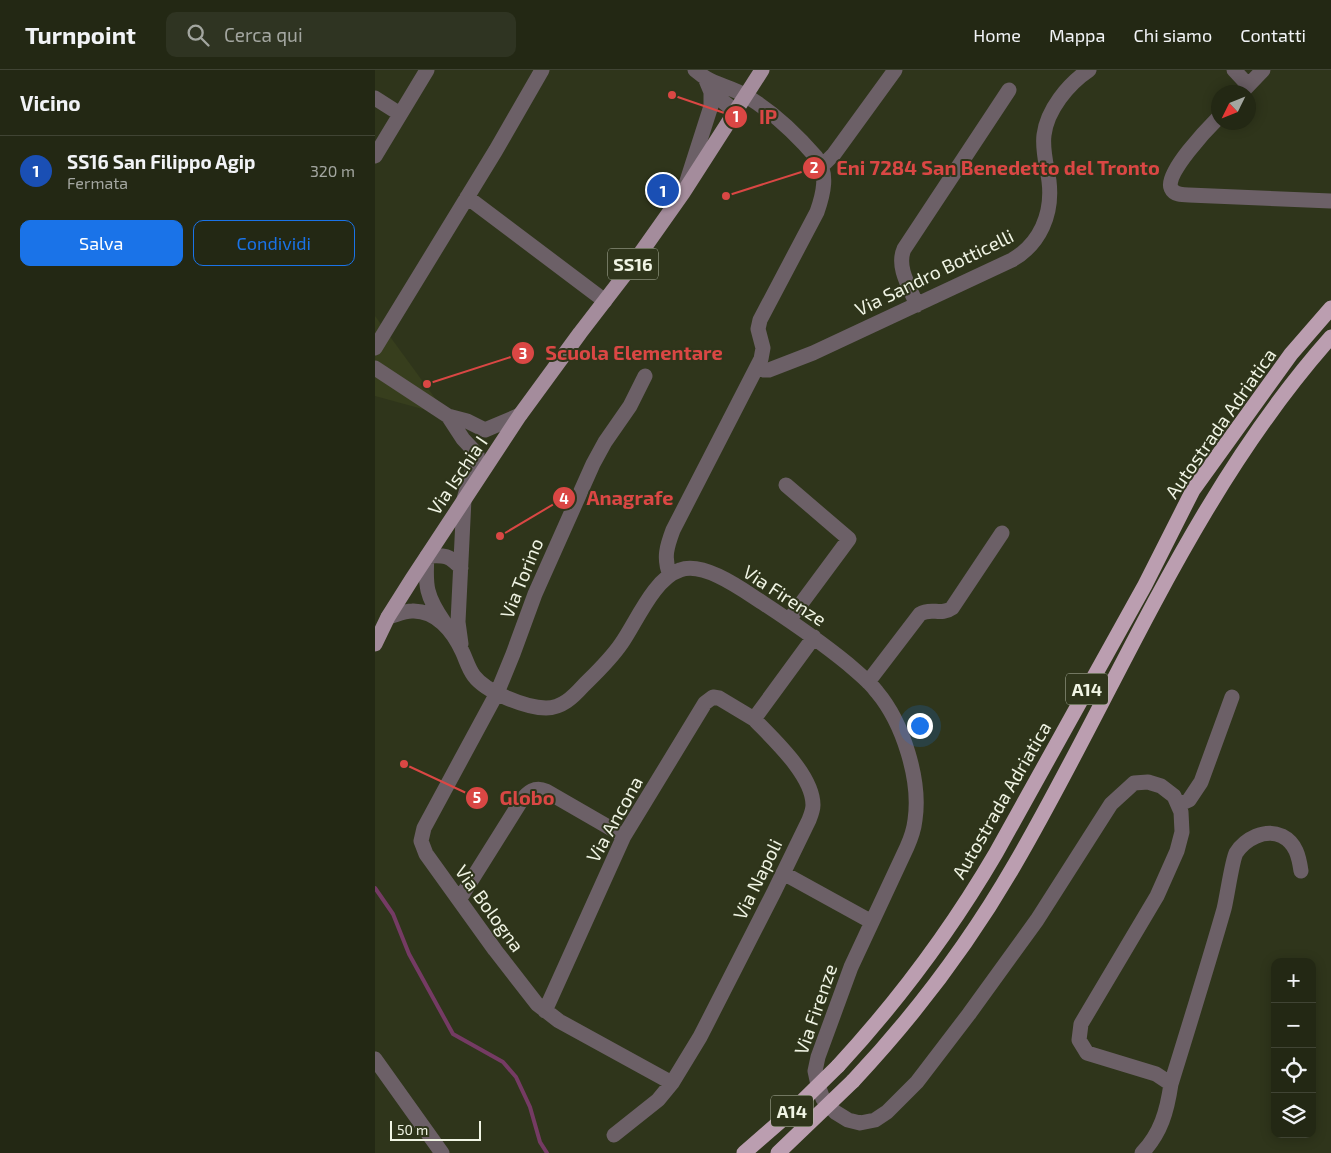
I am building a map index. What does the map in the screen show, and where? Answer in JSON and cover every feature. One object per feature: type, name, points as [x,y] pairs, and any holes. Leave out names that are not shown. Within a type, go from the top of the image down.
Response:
[{"type":"highway","name":"Autostrada Adriatica","points":[[744,1153],[796,1108],[837,1066],[877,1023],[910,982],[997,853],[1145,585],[1193,490],[1291,354],[1331,308]]},
{"type":"highway","name":"Autostrada Adriatica","points":[[779,1153],[853,1081],[892,1038],[930,991],[1005,881],[1075,755],[1157,596],[1208,506],[1282,397],[1331,338]]},
{"type":"main road","name":"SS16","points":[[605,301],[683,193],[762,70]]},
{"type":"main road","name":"Via Ischia I","points":[[375,644],[388,617],[520,415],[605,301]]},
{"type":"street","points":[[375,156],[427,70]]},
{"type":"street","points":[[377,339],[467,197],[542,70]]},
{"type":"street","points":[[822,166],[834,154],[895,70]]},
{"type":"street","name":"Via Sandro Botticelli","points":[[757,368],[769,370],[793,361],[917,305],[1012,260],[1024,252],[1037,238],[1044,224],[1049,202],[1044,143],[1046,126],[1055,107],[1066,91],[1089,70]]},
{"type":"street","points":[[1234,70],[1243,85]]},
{"type":"street","points":[[1249,85],[1263,70]]},
{"type":"street","points":[[477,454],[464,499],[458,622],[462,650],[467,665],[483,685],[523,704],[539,707],[556,706],[566,702],[609,659],[655,590],[670,575],[665,560],[668,545],[681,511],[757,368],[763,354],[763,348],[758,336],[759,325],[817,212],[823,189],[824,174],[822,166],[813,154],[782,124],[745,96],[706,78]]},
{"type":"street","points":[[706,78],[735,111]]},
{"type":"street","points":[[683,193],[709,112],[706,78]]},
{"type":"street","points":[[917,305],[902,265],[901,257],[904,249],[1009,90]]},
{"type":"street","points":[[375,98],[398,118]]},
{"type":"street","points":[[1211,126],[1191,148],[1175,171],[1170,184],[1175,192],[1189,195],[1331,201]]},
{"type":"street","points":[[467,197],[605,301]]},
{"type":"street","points":[[375,368],[448,416],[467,421],[485,430],[497,443],[497,451],[488,455],[477,454],[463,439],[448,416]]},
{"type":"street","name":"Via Torino","points":[[497,693],[533,599],[579,493],[598,453],[630,406],[645,376]]},
{"type":"street","points":[[485,430],[520,415]]},
{"type":"street","points":[[786,485],[849,539],[789,620]]},
{"type":"street","points":[[868,682],[920,614],[926,611],[943,613],[953,608],[1002,533]]},
{"type":"street","points":[[461,568],[455,561],[444,555],[427,556],[426,588],[435,608],[462,650]]},
{"type":"street","name":"Via Firenze","points":[[670,575],[678,570],[687,568],[705,571],[729,582],[814,637],[868,682],[884,700],[903,740],[913,777],[916,808],[914,826],[907,847],[840,995],[819,1051],[815,1071],[818,1085],[827,1104],[843,1118],[860,1123],[875,1120],[887,1112],[924,1073],[1037,920],[1111,804],[1134,783],[1148,782],[1161,786],[1174,796],[1178,805]]},
{"type":"street","points":[[388,617],[411,611],[420,612],[435,617],[447,627]]},
{"type":"street","points":[[754,718],[814,637]]},
{"type":"street","name":"Via Bologna","points":[[497,693],[424,828],[421,836],[423,850],[513,974],[545,1011],[559,1022],[672,1083]]},
{"type":"street","name":"Via Ancona","points":[[545,1011],[625,836],[695,720],[713,697],[719,698],[754,718]]},
{"type":"street","points":[[1171,1084],[1156,1074],[1087,1053],[1079,1040],[1081,1024],[1157,896],[1177,851],[1183,832],[1181,812],[1178,805],[1189,800],[1201,782],[1232,697]]},
{"type":"street","name":"Via Napoli","points":[[614,1135],[658,1100],[672,1083],[700,1037],[809,820],[813,801],[809,787],[801,773],[754,718]]},
{"type":"street","points":[[459,900],[521,801],[533,790],[539,789],[546,792],[625,836]]},
{"type":"street","points":[[1142,1153],[1151,1143],[1162,1124],[1171,1084],[1228,893],[1236,854],[1249,840],[1265,833],[1281,836],[1291,842],[1299,857],[1301,871]]},
{"type":"street","points":[[783,873],[872,922]]},
{"type":"street","points":[[375,1059],[441,1153]]},
{"type":"shaded area","points":[[375,316],[448,416],[375,396]]},
{"type":"waterway","points":[[375,888],[393,914],[409,954],[453,1034],[503,1062],[516,1077],[530,1107],[540,1142],[547,1153]]},
{"type":"place","name":"IP","points":[[672,95]]},
{"type":"place","name":"SS16 San Filippo Agip","points":[[663,190]]},
{"type":"place","name":"Eni 7284 San Benedetto del Tronto","points":[[726,196]]},
{"type":"place","name":"Scuola Elementare","points":[[427,384]]},
{"type":"place","name":"Anagrafe","points":[[500,536]]},
{"type":"place","name":"Globo","points":[[404,764]]}]
